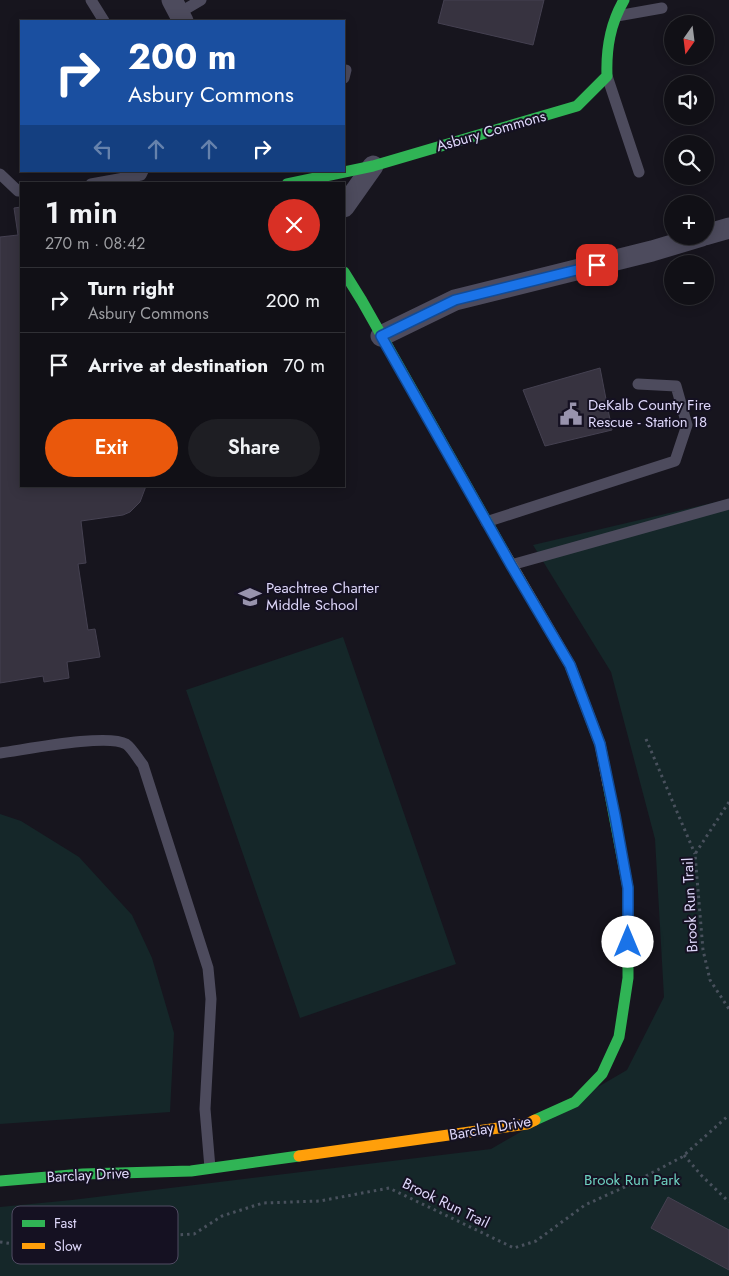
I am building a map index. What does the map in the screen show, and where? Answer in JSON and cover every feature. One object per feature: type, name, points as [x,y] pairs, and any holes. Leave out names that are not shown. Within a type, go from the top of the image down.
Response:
[{"type":"street","points":[[607,76],[606,54],[611,29],[624,0]]},
{"type":"street","name":"Asbury Commons","points":[[345,171],[374,166],[578,106],[607,76]]},
{"type":"street","points":[[345,206],[374,166]]},
{"type":"street","name":"Asbury Commons","points":[[295,182],[341,172]]},
{"type":"street","points":[[714,233],[729,228]]},
{"type":"street","points":[[381,336],[455,300],[672,245]]},
{"type":"street","name":"Barclay Drive","points":[[0,1182],[83,1174],[190,1171],[527,1124],[575,1102],[602,1074],[619,1037],[628,978],[628,888],[600,744],[570,665],[486,522],[345,274]]},
{"type":"lane","points":[[91,0],[103,20]]},
{"type":"lane","points":[[178,12],[201,0]]},
{"type":"lane","points":[[616,16],[662,8]]},
{"type":"lane","points":[[607,76],[639,172]]},
{"type":"lane","points":[[103,182],[141,175],[142,172]]},
{"type":"lane","points":[[0,174],[20,191]]},
{"type":"lane","points":[[486,522],[675,461],[687,424],[676,386],[638,384]]},
{"type":"lane","points":[[511,565],[729,504]]},
{"type":"lane","points":[[0,753],[110,740],[126,744],[143,765],[208,968],[212,1000],[205,1109],[210,1168]]},
{"type":"path","points":[[646,739],[696,854]]},
{"type":"path","name":"Brook Run Trail","points":[[729,802],[696,854],[703,950],[710,980],[729,1009]]},
{"type":"path","name":"Brook Run Trail","points":[[178,1235],[194,1234],[222,1216],[263,1203],[320,1201],[389,1188],[514,1248],[536,1241],[585,1205],[629,1185],[684,1155],[729,1115]]},
{"type":"path","points":[[684,1155],[701,1176],[729,1202]]},
{"type":"green space","name":"Brook Run Park","points":[[729,499],[729,1276],[0,1276],[0,1207],[491,1149],[627,1070],[664,997],[655,839],[611,672],[533,545]]},
{"type":"green space","points":[[343,637],[456,964],[300,1018],[186,690]]},
{"type":"green space","points":[[0,814],[21,821],[79,857],[132,915],[152,958],[174,1033],[170,1112],[0,1124]]},
{"type":"building","points":[[444,0],[544,0],[533,45],[438,23]]},
{"type":"building","points":[[20,207],[20,487],[146,487],[140,502],[130,512],[123,515],[81,521],[86,563],[78,564],[88,630],[95,629],[100,657],[67,662],[69,678],[44,682],[43,676],[0,683],[0,237],[18,235],[14,208]]},
{"type":"building","name":"DeKalb County Fire Rescue - Station 18","points":[[600,368],[612,430],[545,446],[523,390]]},
{"type":"building","points":[[668,1197],[729,1230],[729,1270],[651,1228]]},
{"type":"traffic: fast","points":[[345,172],[373,166],[577,106],[607,76],[607,56],[612,27],[624,0]]},
{"type":"traffic: fast","points":[[297,182],[344,172]]},
{"type":"traffic: fast","points":[[345,274],[504,552]]},
{"type":"traffic: fast","points":[[535,1120],[575,1102],[602,1074],[619,1037],[628,978],[628,888],[608,784]]},
{"type":"traffic: fast","points":[[0,1181],[83,1174],[191,1171],[299,1156]]},
{"type":"traffic: slow","points":[[504,552],[570,665],[600,744],[608,784]]},
{"type":"traffic: slow","points":[[299,1156],[527,1124],[535,1120]]},
{"type":"place","name":"DeKalb County Fire Rescue - Station 18","points":[[571,414]]},
{"type":"place","name":"Peachtree Charter Middle School","points":[[250,597]]},
{"type":"route","points":[[597,265],[455,300],[381,336],[570,665],[600,744],[628,888],[628,942]]}]
